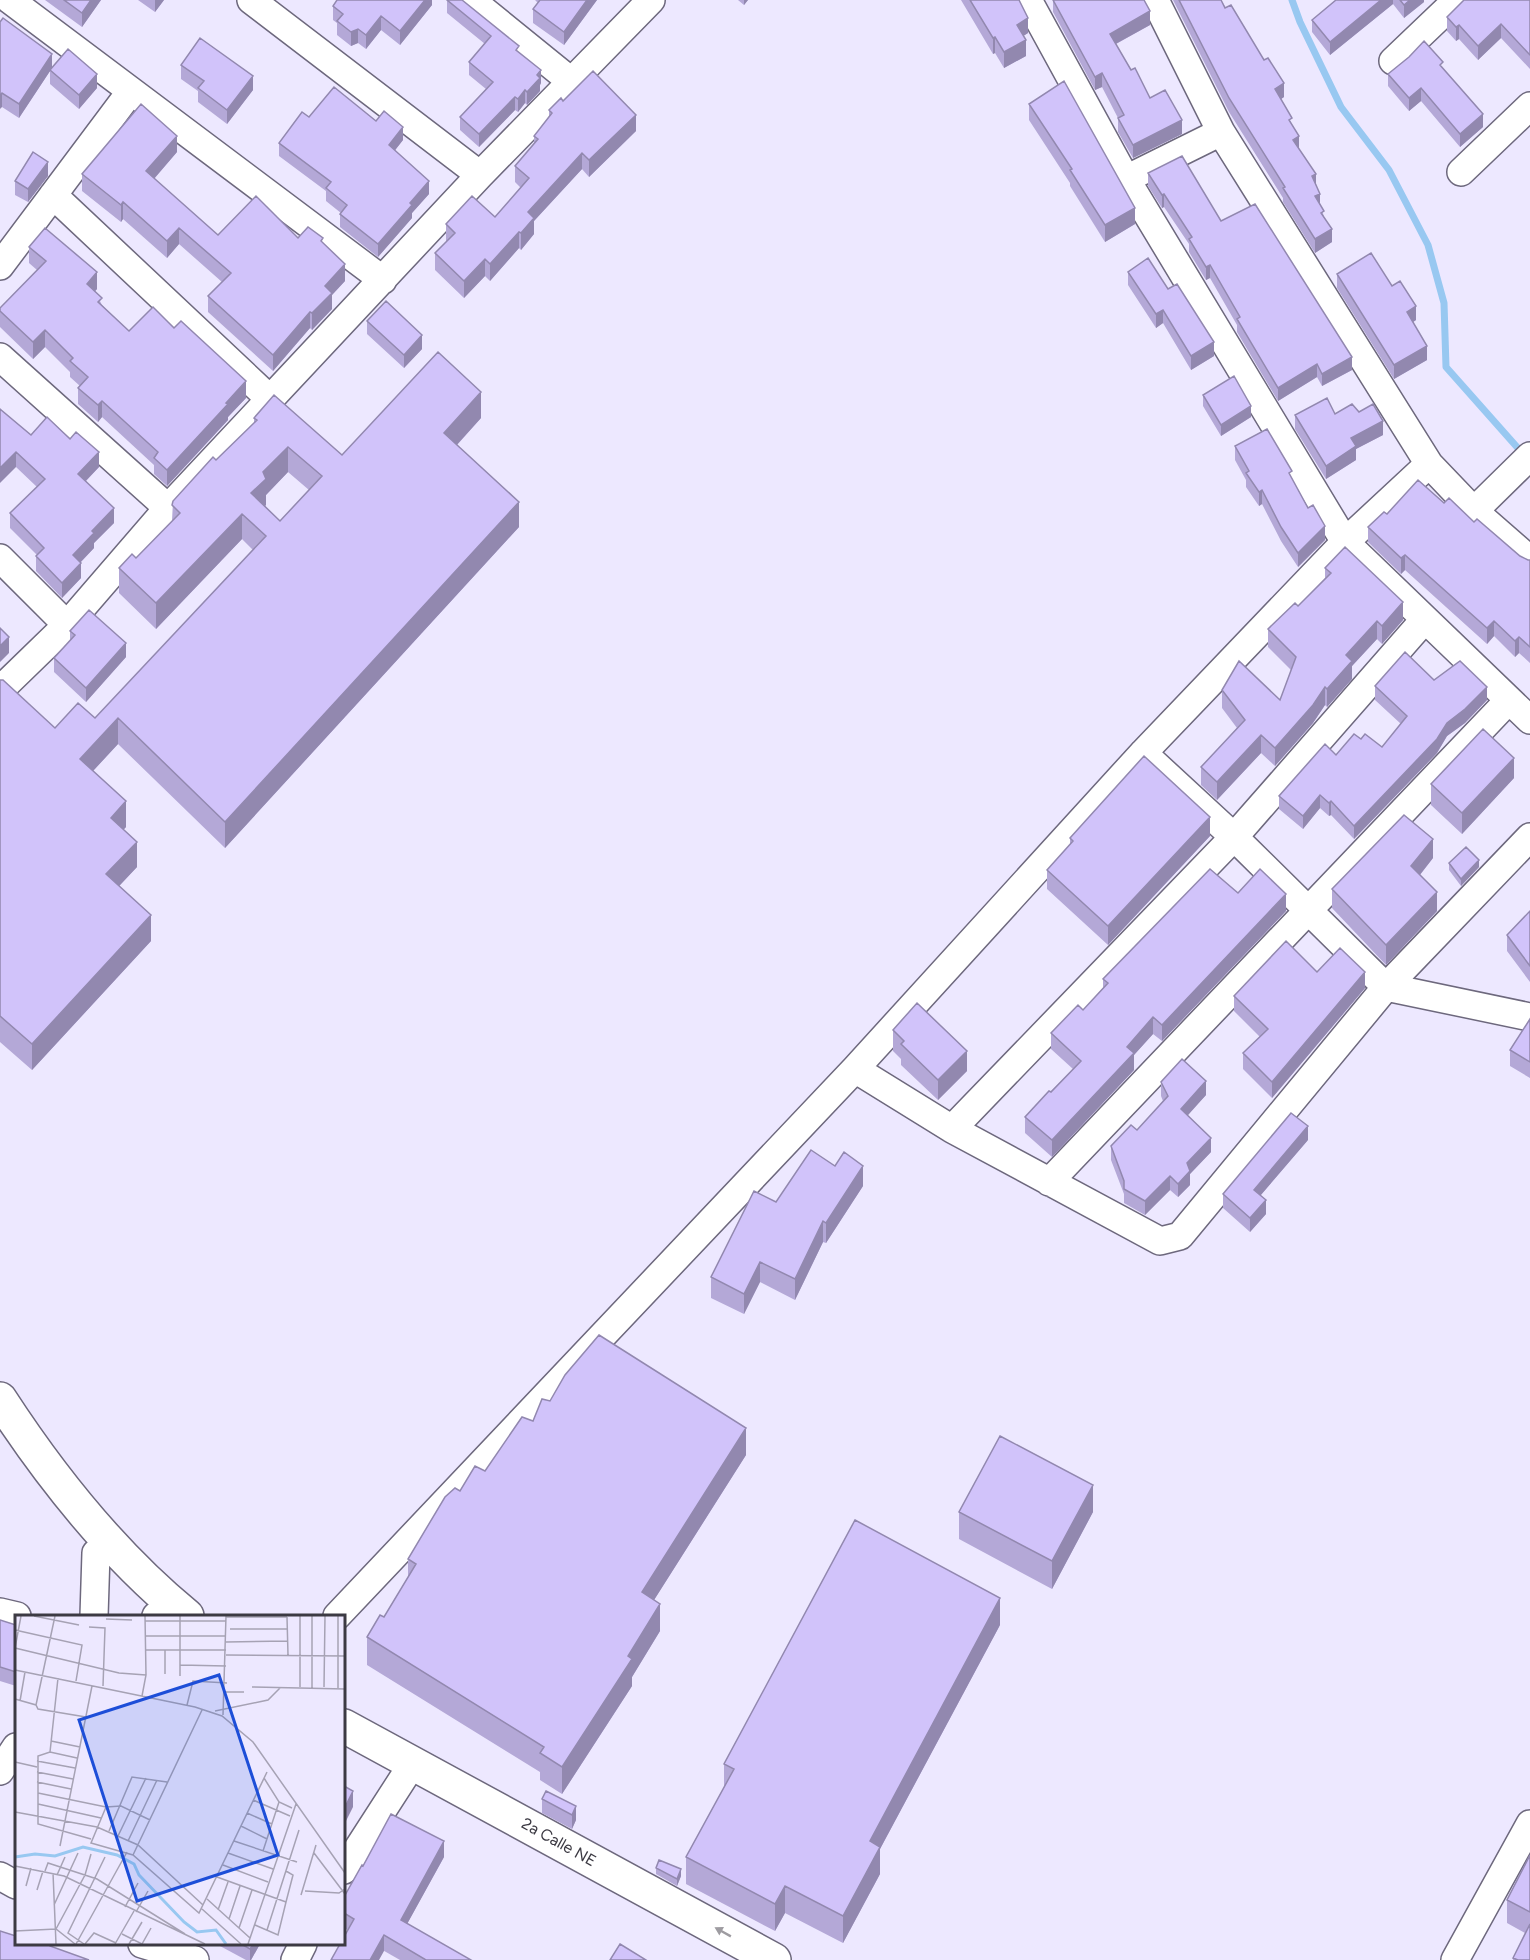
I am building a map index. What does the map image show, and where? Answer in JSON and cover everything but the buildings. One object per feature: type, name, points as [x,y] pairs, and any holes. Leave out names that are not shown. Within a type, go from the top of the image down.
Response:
[{"type":"main road","points":[[0,1399],[31,1446],[165,1615]]},
{"type":"main road","points":[[0,1431],[16,1455],[96,1553],[165,1615]]},
{"type":"main road","name":"2a Calle NE","points":[[345,1727],[408,1770],[729,1960]]},
{"type":"main road","name":"2a Calle NE","points":[[345,1744],[408,1770],[774,1960]]},
{"type":"street","points":[[10,0],[382,280]]},
{"type":"street","points":[[251,0],[480,175]]},
{"type":"street","points":[[471,0],[572,82]]},
{"type":"street","points":[[0,690],[67,625],[168,508],[480,175],[651,0]]},
{"type":"street","points":[[1029,0],[1126,179],[1345,542],[1530,720]]},
{"type":"street","points":[[1155,0],[1221,132],[1429,464],[1473,511],[1530,560]]},
{"type":"street","points":[[1393,61],[1457,0]]},
{"type":"street","points":[[0,266],[131,91]]},
{"type":"street","points":[[1461,172],[1530,106]]},
{"type":"street","points":[[1126,179],[1221,132]]},
{"type":"street","points":[[53,195],[271,400]]},
{"type":"street","points":[[0,357],[168,508]]},
{"type":"street","points":[[339,1615],[855,1069],[1143,753],[1345,542],[1429,464]]},
{"type":"street","points":[[1473,511],[1522,464]]},
{"type":"street","points":[[0,558],[67,625]]},
{"type":"street","points":[[952,1129],[1234,837],[1425,620]]},
{"type":"street","points":[[1049,1182],[1509,700]]},
{"type":"street","points":[[1143,753],[1234,837],[1386,987],[1530,1017]]},
{"type":"street","points":[[855,1069],[952,1129],[1160,1241],[1180,1236],[1386,987],[1530,837]]},
{"type":"street","points":[[94,1615],[96,1553]]},
{"type":"street","points":[[0,1612],[15,1616]]},
{"type":"street","points":[[0,1770],[15,1748]]},
{"type":"street","points":[[345,1868],[408,1770]]},
{"type":"street","points":[[1455,1960],[1530,1824]]},
{"type":"street","points":[[0,1876],[15,1884]]},
{"type":"street","points":[[145,1945],[195,1960]]},
{"type":"street","points":[[295,1960],[302,1945]]},
{"type":"waterway","points":[[1292,0],[1300,22],[1341,107],[1389,170],[1428,245],[1444,303],[1446,367],[1524,455]]}]
